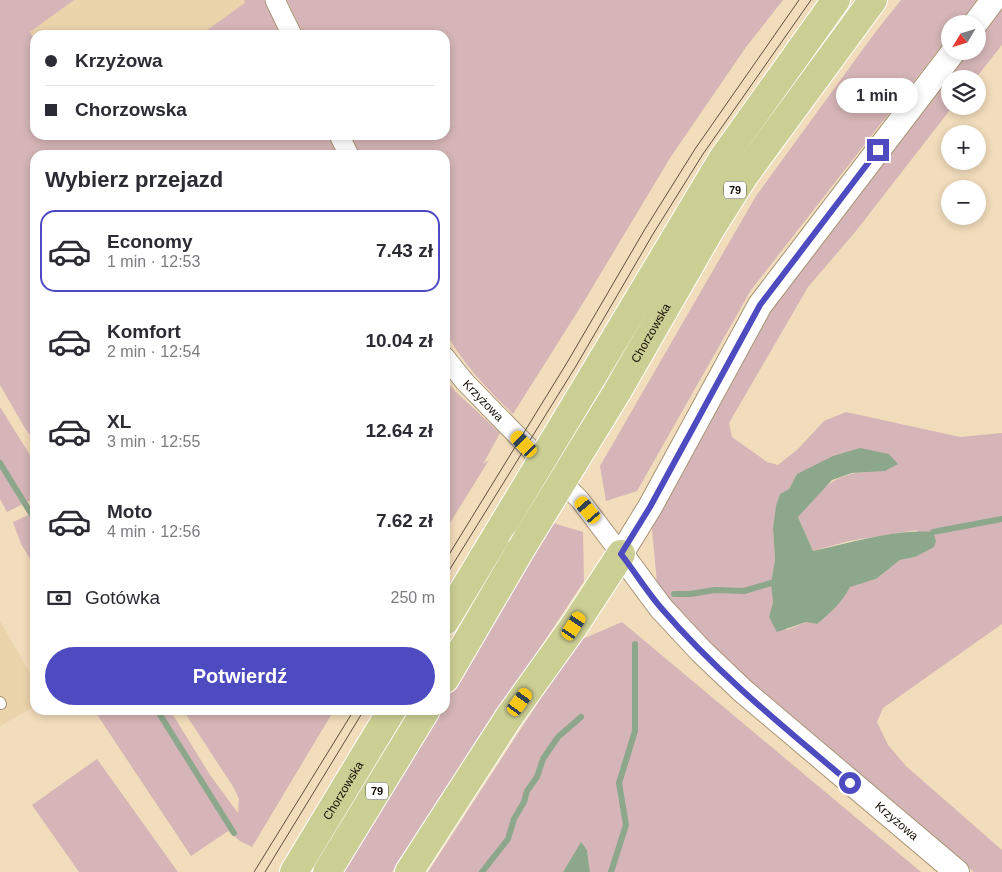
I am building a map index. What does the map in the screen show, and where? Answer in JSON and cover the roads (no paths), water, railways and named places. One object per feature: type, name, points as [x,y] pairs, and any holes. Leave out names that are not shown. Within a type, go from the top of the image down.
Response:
[{"type":"main road","name":"79","points":[[450,613],[723,158],[836,0]]},
{"type":"main road","name":"Chorzowska","points":[[450,670],[710,230],[744,176],[873,0]]},
{"type":"main road","points":[[409,872],[509,717],[574,626],[621,554]]},
{"type":"main road","name":"Chorzowska","points":[[294,872],[389,715]]},
{"type":"main road","name":"79","points":[[327,872],[423,715]]},
{"type":"street","points":[[275,0],[290,30]]},
{"type":"street","points":[[982,15],[993,0]]},
{"type":"street","points":[[621,554],[650,507],[760,305],[947,60]]},
{"type":"street","name":"Krzyżowa","points":[[450,363],[465,382],[580,500],[661,608],[701,651],[743,691],[956,872]]},
{"type":"waterway","points":[[0,463],[30,512]]},
{"type":"waterway","points":[[933,532],[1002,519]]},
{"type":"waterway","points":[[674,594],[690,594],[715,590],[744,591],[771,583]]},
{"type":"waterway","points":[[611,872],[626,825],[619,783],[635,731],[635,644]]},
{"type":"waterway","points":[[160,715],[234,833]]},
{"type":"waterway","points":[[482,872],[508,839],[514,819],[524,802],[527,791],[537,777],[543,759],[558,737],[581,717]]},
{"type":"tram line","points":[[450,553],[695,149],[799,0]]},
{"type":"tram line","points":[[450,569],[576,366],[653,234],[703,154],[811,0]]},
{"type":"tram line","points":[[254,872],[351,715]]},
{"type":"tram line","points":[[265,872],[361,715]]}]
